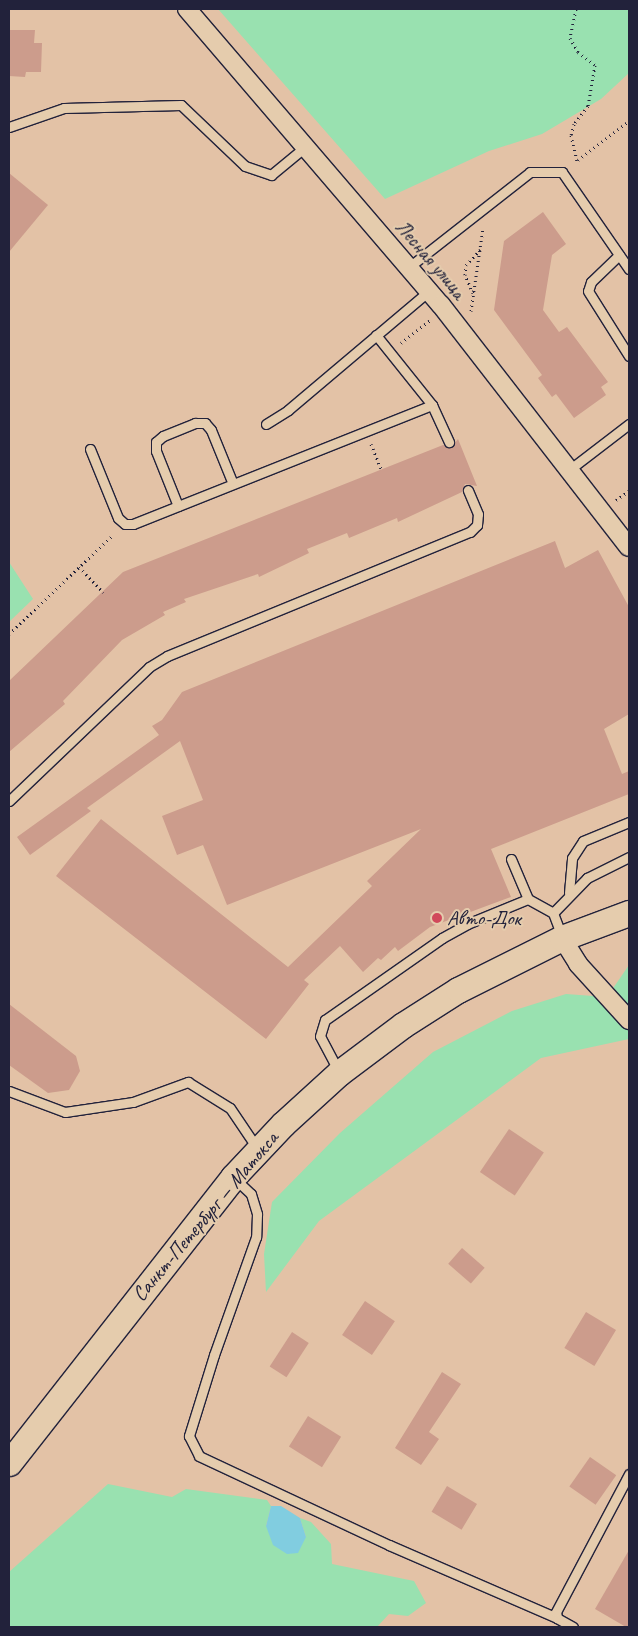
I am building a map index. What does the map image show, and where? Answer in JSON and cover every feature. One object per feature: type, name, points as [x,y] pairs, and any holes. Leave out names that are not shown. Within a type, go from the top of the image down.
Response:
[{"type":"main road","name":"Санкт-Петербург — Матокса","points":[[9,1462],[78,1371],[233,1177],[258,1150],[340,1073],[403,1025],[458,990],[562,938],[629,913]]},
{"type":"street","name":"Лесная улица","points":[[187,9],[444,309],[629,547]]},
{"type":"street","points":[[562,938],[578,964],[629,1020]]},
{"type":"lane","points":[[9,127],[64,108],[181,106],[245,166],[271,175],[305,147]]},
{"type":"lane","points":[[409,267],[530,172],[562,172],[629,268]]},
{"type":"lane","points":[[619,255],[591,282],[588,291],[629,356]]},
{"type":"lane","points":[[266,424],[288,410],[429,291]]},
{"type":"lane","points":[[376,335],[432,405],[449,442]]},
{"type":"lane","points":[[90,449],[118,518],[125,524],[133,524],[432,405]]},
{"type":"lane","points":[[178,506],[156,451],[156,442],[163,436],[195,423],[205,423],[212,430],[233,484]]},
{"type":"lane","points":[[570,470],[629,424]]},
{"type":"lane","points":[[9,801],[149,667],[167,656],[470,532],[477,524],[478,514],[468,490]]},
{"type":"lane","points":[[569,893],[572,858],[583,841],[629,822]]},
{"type":"lane","points":[[553,913],[569,893],[587,878],[629,857]]},
{"type":"lane","points":[[512,859],[528,900],[553,913],[562,938]]},
{"type":"lane","points":[[340,1073],[320,1036],[325,1020],[450,934],[528,900]]},
{"type":"lane","points":[[9,1091],[65,1112],[133,1102],[188,1082],[230,1108],[258,1150]]},
{"type":"lane","points":[[233,1177],[251,1194],[257,1214],[256,1237],[214,1355],[189,1436],[199,1456],[389,1545],[557,1618],[573,1627]]},
{"type":"lane","points":[[557,1618],[556,1612],[629,1474]]},
{"type":"path","points":[[576,9],[570,38],[578,52],[595,65],[588,106],[574,124],[571,135],[577,160]]},
{"type":"path","points":[[562,172],[629,121]]},
{"type":"path","points":[[470,317],[487,206]]},
{"type":"path","points":[[474,293],[466,280],[466,264],[480,250]]},
{"type":"path","points":[[390,352],[444,309]]},
{"type":"path","points":[[366,432],[381,469]]},
{"type":"path","points":[[616,500],[629,490]]},
{"type":"path","points":[[9,634],[125,524]]},
{"type":"path","points":[[79,567],[103,592]]},
{"type":"green space","points":[[218,9],[629,9],[629,73],[601,99],[542,134],[489,151],[385,199]]},
{"type":"green space","points":[[9,562],[33,599],[9,622]]},
{"type":"green space","points":[[629,965],[629,1039],[541,1058],[319,1221],[266,1292],[264,1254],[272,1202],[340,1133],[433,1052],[512,1011],[566,994],[607,997]]},
{"type":"green space","points":[[108,1484],[172,1497],[186,1489],[267,1500],[271,1506],[266,1526],[306,1537],[300,1518],[311,1522],[331,1544],[332,1564],[414,1581],[426,1603],[408,1616],[389,1614],[377,1627],[9,1627],[9,1572]]},
{"type":"water","points":[[271,1506],[281,1506],[300,1518],[306,1537],[298,1553],[287,1554],[273,1545],[266,1526]]},
{"type":"building","points":[[9,30],[35,30],[34,43],[42,43],[41,72],[26,72],[25,77],[9,76]]},
{"type":"building","points":[[9,173],[48,205],[9,252]]},
{"type":"building","points":[[543,212],[566,244],[552,255],[543,310],[559,332],[567,327],[608,382],[601,387],[606,395],[574,418],[556,394],[552,397],[538,378],[542,375],[494,310],[504,241]]},
{"type":"building","points":[[458,439],[477,486],[465,484],[462,492],[398,522],[397,518],[349,538],[347,533],[307,549],[309,553],[259,577],[258,574],[184,599],[186,602],[163,612],[165,615],[122,640],[63,701],[65,704],[9,752],[9,681],[123,572],[443,445],[451,448]]},
{"type":"building","points":[[555,541],[565,568],[598,550],[629,607],[629,714],[604,729],[622,774],[629,771],[629,794],[491,849],[511,897],[430,927],[398,951],[395,947],[381,960],[378,958],[363,972],[340,946],[304,980],[309,984],[266,1039],[56,876],[101,819],[288,967],[372,886],[367,881],[421,829],[227,905],[203,845],[177,855],[162,816],[203,800],[180,741],[87,808],[91,811],[30,855],[17,837],[159,735],[152,726],[162,720],[182,692]]},
{"type":"building","points":[[9,1004],[76,1056],[80,1071],[69,1090],[48,1093],[9,1065]]},
{"type":"building","points":[[509,1129],[544,1152],[515,1196],[480,1172]]},
{"type":"building","points":[[462,1248],[485,1268],[471,1284],[448,1264]]},
{"type":"building","points":[[365,1301],[395,1321],[372,1355],[342,1335]]},
{"type":"building","points":[[586,1312],[616,1330],[594,1366],[564,1348]]},
{"type":"building","points":[[292,1332],[309,1343],[286,1377],[270,1366]]},
{"type":"building","points":[[442,1372],[461,1384],[429,1432],[439,1439],[421,1465],[395,1448]]},
{"type":"building","points":[[308,1416],[341,1437],[322,1467],[289,1447]]},
{"type":"building","points":[[590,1457],[616,1475],[596,1505],[569,1486]]},
{"type":"building","points":[[447,1486],[477,1504],[462,1530],[432,1512]]},
{"type":"building","points":[[629,1550],[629,1627],[626,1627],[595,1609]]},
{"type":"place","name":"Авто-Док","points":[[437,918]]}]
